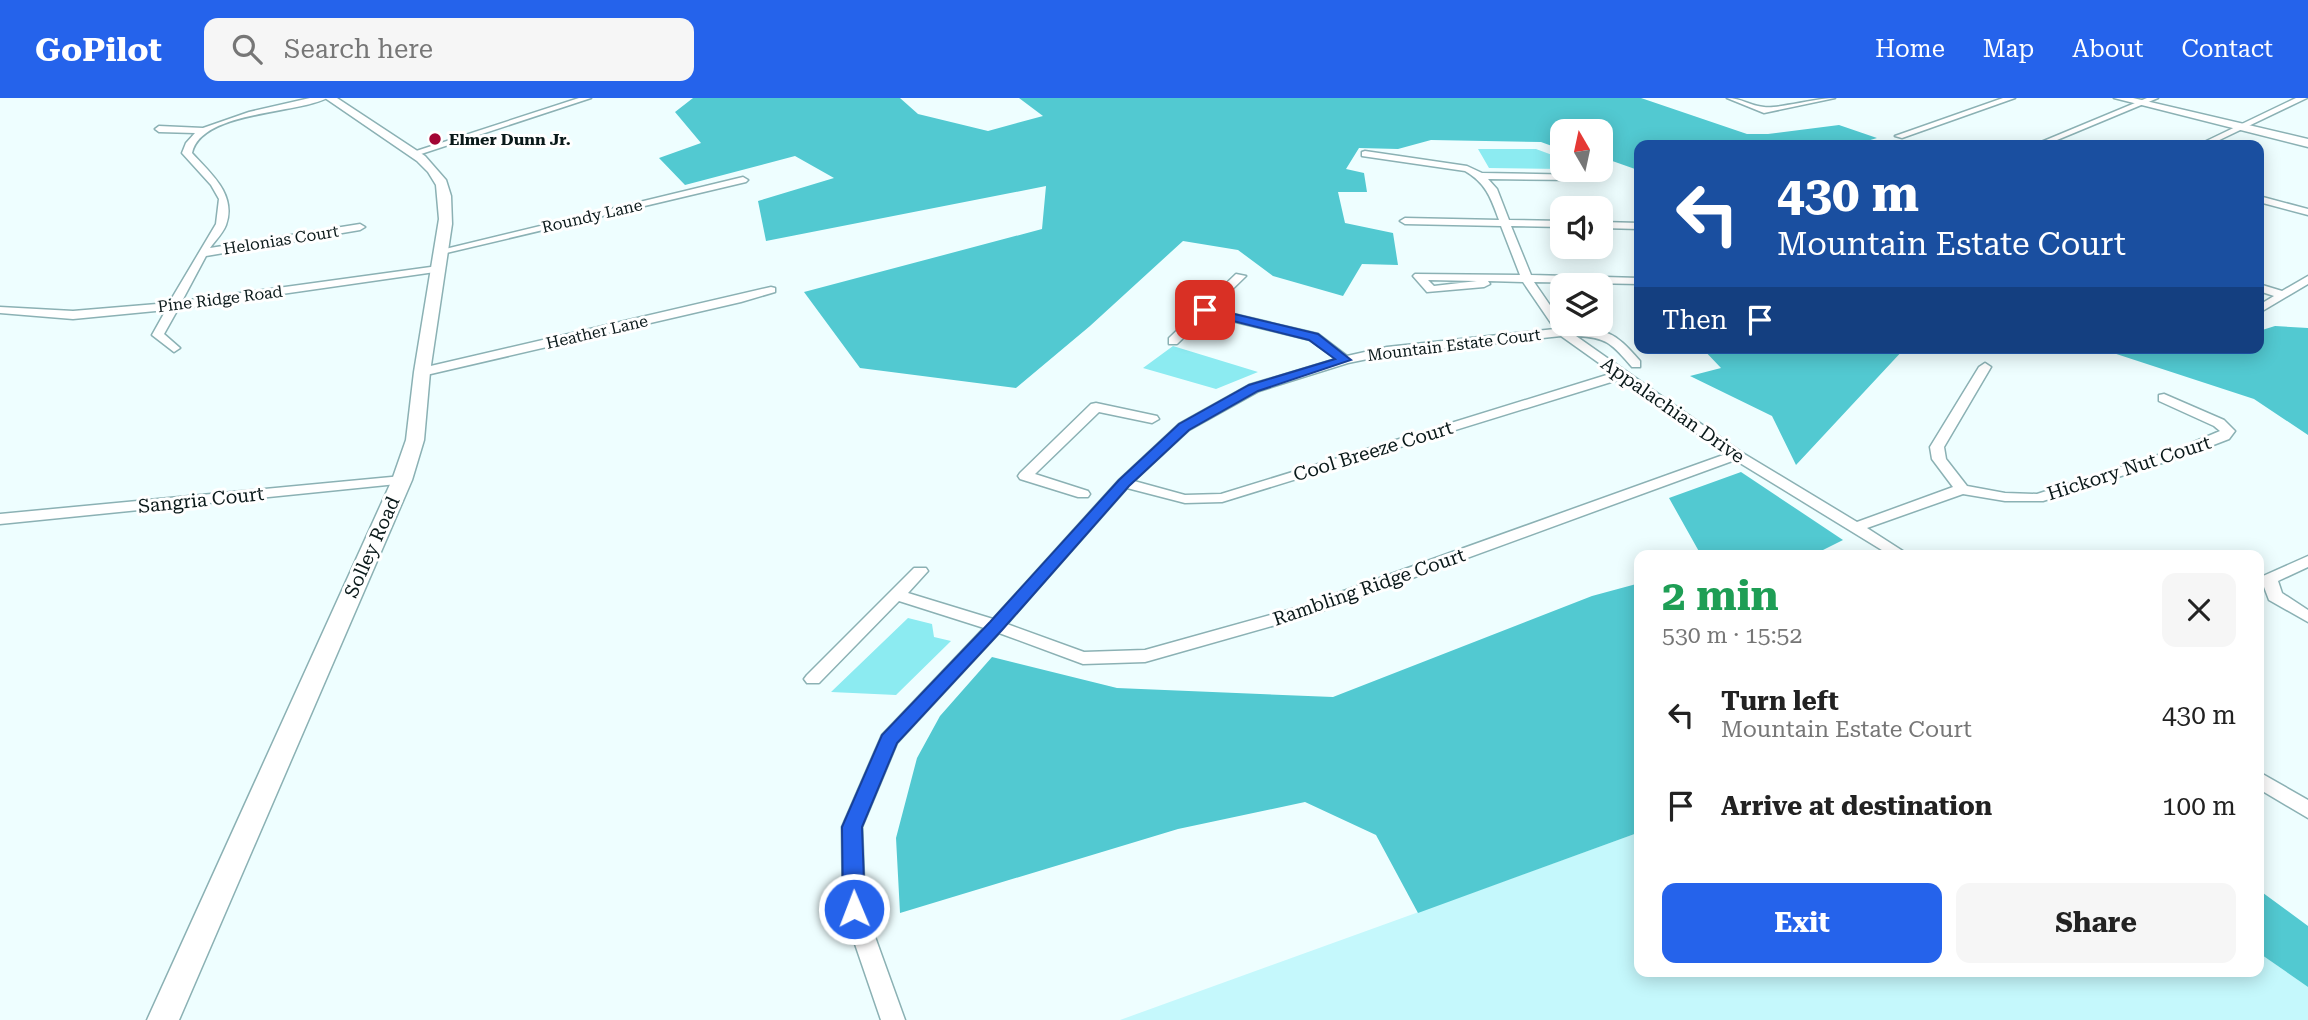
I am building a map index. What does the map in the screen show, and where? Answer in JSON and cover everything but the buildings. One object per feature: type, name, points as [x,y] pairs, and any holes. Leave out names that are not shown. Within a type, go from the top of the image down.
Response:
[{"type":"main road","name":"Solley Road","points":[[163,1020],[402,480],[415,440],[446,204],[442,183],[435,172],[415,153],[330,98]]},
{"type":"main road","points":[[2119,98],[2308,143]]},
{"type":"street","points":[[174,348],[158,335],[202,253],[221,224],[224,199],[187,153],[190,142],[204,131],[256,112],[323,98]]},
{"type":"street","points":[[415,153],[587,98]]},
{"type":"street","points":[[1731,98],[1764,110],[1831,98]]},
{"type":"street","points":[[1899,136],[2011,98]]},
{"type":"street","points":[[2050,140],[2154,98]]},
{"type":"street","points":[[2212,140],[2302,98]]},
{"type":"street","points":[[159,130],[204,131]]},
{"type":"street","points":[[1366,155],[1466,169],[1480,176],[1550,177]]},
{"type":"street","name":"Appalachian Drive","points":[[1480,176],[1492,189],[1527,280],[1550,313]]},
{"type":"street","name":"Roundy Lane","points":[[440,260],[743,180]]},
{"type":"street","points":[[2264,199],[2308,212]]},
{"type":"street","points":[[1405,221],[1550,224]]},
{"type":"street","points":[[1613,225],[1634,226]]},
{"type":"street","name":"Helonias Court","points":[[202,253],[360,227]]},
{"type":"street","name":"Pine Ridge Road","points":[[0,310],[73,315],[173,306],[440,260]]},
{"type":"street","points":[[1173,341],[1240,276]]},
{"type":"street","points":[[1481,278],[1634,281]]},
{"type":"street","points":[[2264,307],[2308,279]]},
{"type":"street","points":[[2264,289],[2284,295]]},
{"type":"street","name":"Heather Lane","points":[[422,372],[771,290]]},
{"type":"street","name":"Mountain Estate Court","points":[[1205,310],[1314,337],[1345,360]]},
{"type":"street","name":"Mountain Estate Court","points":[[893,1020],[854,909],[852,827],[889,740],[1124,483],[1184,427],[1254,388],[1345,360],[1387,351],[1550,333]]},
{"type":"street","name":"Appalachian Drive","points":[[1568,336],[1736,455],[1893,550]]},
{"type":"street","name":"Mountain Estate Court","points":[[1605,336],[1616,341],[1636,364]]},
{"type":"street","points":[[1856,527],[1962,489],[1939,459],[1937,447],[1986,367]]},
{"type":"street","name":"Cool Breeze Court","points":[[1124,483],[1185,499],[1222,498],[1620,375]]},
{"type":"street","name":"Hickory Nut Court","points":[[1962,489],[2005,497],[2039,498],[2185,451],[2224,436],[2228,431],[2220,423],[2164,398]]},
{"type":"street","points":[[1083,494],[1025,476],[1096,407],[1153,419]]},
{"type":"street","name":"Rambling Ridge Court","points":[[897,595],[996,626],[1083,658],[1145,656],[1305,611],[1736,455]]},
{"type":"street","name":"Sangria Court","points":[[0,519],[402,480]]},
{"type":"street","points":[[2308,561],[2269,579],[2275,596],[2308,617]]},
{"type":"street","points":[[813,679],[920,571]]},
{"type":"street","points":[[2264,782],[2308,810]]},
{"type":"shaded area","points":[[693,98],[900,98],[918,114],[988,131],[1043,116],[1019,98],[1641,98],[1747,134],[1839,125],[1877,138],[1634,140],[1634,169],[1614,162],[1614,119],[1550,119],[1550,145],[1541,142],[1431,140],[1398,149],[1359,148],[1346,169],[1364,173],[1367,192],[1338,192],[1345,223],[1393,233],[1398,265],[1362,264],[1343,296],[1273,276],[1238,250],[1183,241],[1090,326],[1016,388],[860,368],[804,292],[1042,229],[1046,186],[766,241],[758,201],[834,178],[795,156],[685,185],[659,158],[701,143],[675,112]]},
{"type":"shaded area","points":[[1478,149],[1536,149],[1550,154],[1550,169],[1489,168]]},
{"type":"shaded area","points":[[2275,326],[2308,328],[2308,435],[2254,399],[2116,354],[2264,354],[2264,329]]},
{"type":"shaded area","points":[[1173,346],[1258,372],[1216,389],[1143,368]]},
{"type":"shaded area","points":[[1708,354],[1899,354],[1796,465],[1772,416],[1690,376],[1721,368]]},
{"type":"shaded area","points":[[1741,472],[1843,540],[1823,550],[1698,550],[1669,498]]},
{"type":"shaded area","points":[[1634,585],[1634,834],[1418,913],[1376,835],[1305,802],[1178,829],[900,913],[896,838],[917,758],[940,716],[992,657],[1117,688],[1333,697],[1592,596]]},
{"type":"shaded area","points":[[908,618],[932,624],[934,637],[951,641],[896,695],[831,692]]},
{"type":"shaded area","points":[[1634,834],[1634,977],[2264,977],[2264,956],[2308,987],[2308,1020],[1120,1020]]},
{"type":"shaded area","points":[[2264,894],[2308,926],[2308,987],[2264,956]]},
{"type":"place","name":"Elmer Dunn Jr.","points":[[435,139]]},
{"type":"route","points":[[854,909],[852,827],[889,740],[1124,483],[1184,427],[1254,388],[1345,360],[1314,337],[1205,310]]}]
